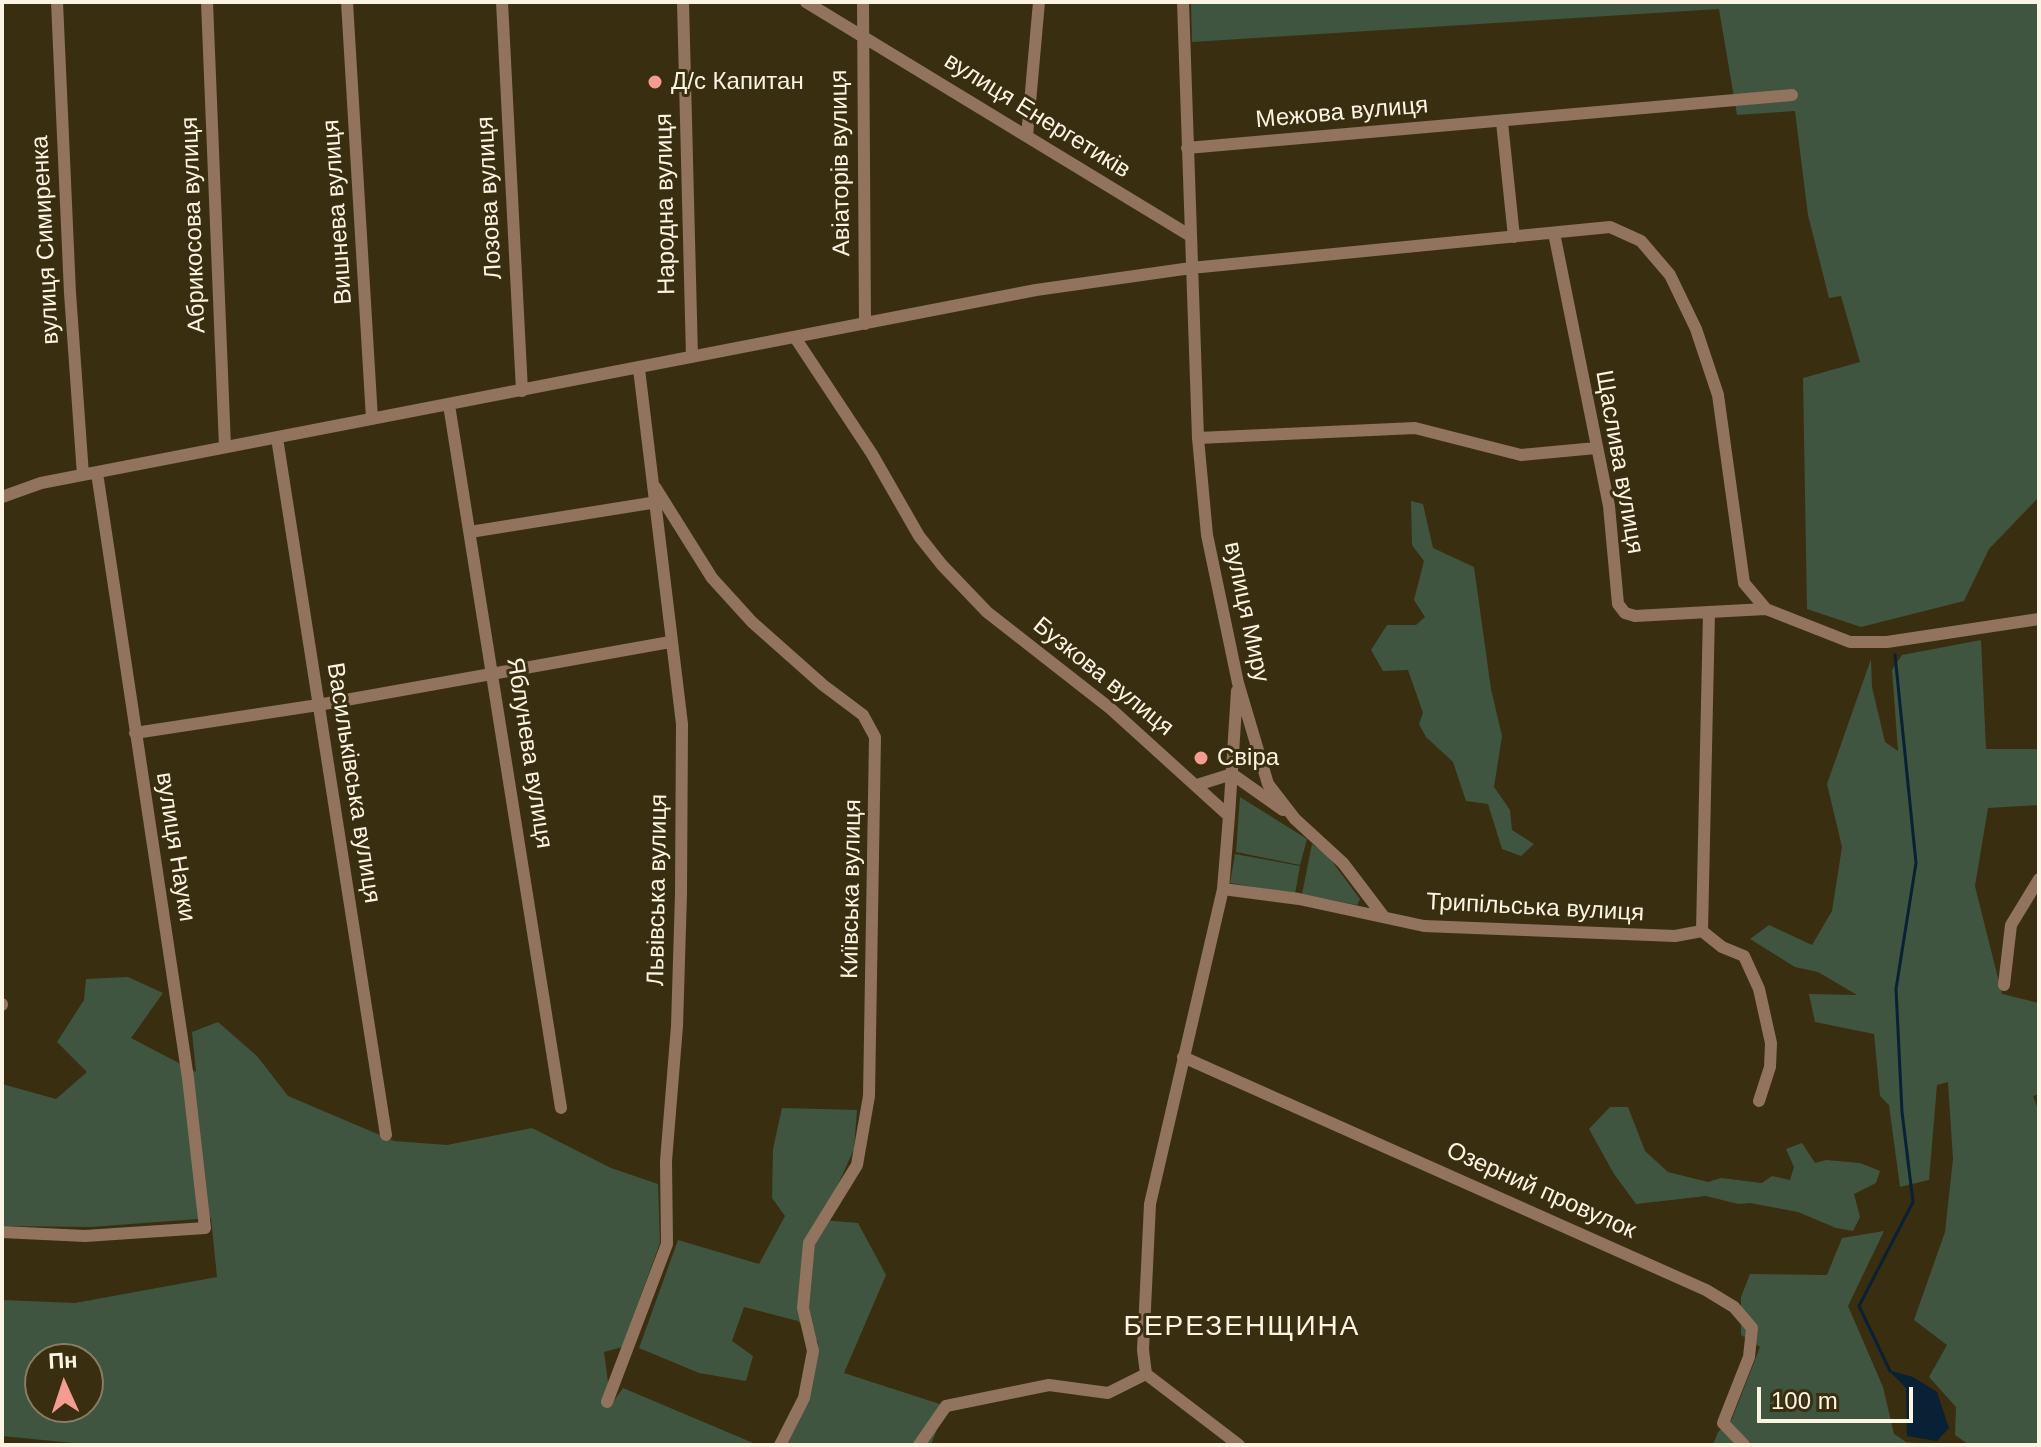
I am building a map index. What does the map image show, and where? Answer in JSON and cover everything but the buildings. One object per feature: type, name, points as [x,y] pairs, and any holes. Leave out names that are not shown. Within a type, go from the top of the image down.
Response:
[{"type":"street","name":"вулиця Симиренка","points":[[57,2],[70,293],[90,474]]},
{"type":"street","name":"Абрикосова вулиця","points":[[207,2],[225,447]]},
{"type":"street","name":"Вишнева вулиця","points":[[347,2],[372,419]]},
{"type":"street","name":"Лозова вулиця","points":[[502,2],[522,391]]},
{"type":"street","name":"Народна вулиця","points":[[683,2],[692,357]]},
{"type":"street","name":"вулиця Енергетиків","points":[[806,2],[1189,235]]},
{"type":"street","name":"Авіаторів вулиця","points":[[863,2],[865,324]]},
{"type":"street","points":[[1027,136],[1039,2]]},
{"type":"street","points":[[1183,2],[1191,268]]},
{"type":"street","name":"Межова вулиця","points":[[1187,148],[1792,95]]},
{"type":"street","points":[[1502,122],[1514,237]]},
{"type":"street","points":[[2,497],[41,483],[796,339],[1036,290],[1191,268],[1610,227],[1641,241],[1670,275],[1696,329],[1718,395],[1744,583],[1766,609]]},
{"type":"street","name":"Щаслива вулиця","points":[[1554,233],[1609,506],[1618,604],[1625,613],[1635,616],[1766,609],[1850,642],[1887,642],[2039,619]]},
{"type":"street","name":"вулиця Миру","points":[[1191,268],[1198,438],[1207,535],[1238,683],[1268,784],[1295,819],[1343,863],[1384,917]]},
{"type":"street","name":"Бузкова вулиця","points":[[796,339],[872,454],[919,536],[942,565],[987,612],[1111,709],[1229,816]]},
{"type":"street","name":"Львівська вулиця","points":[[607,1402],[667,1244],[666,1161],[677,1026],[682,724],[639,369]]},
{"type":"street","name":"Яблунева вулиця","points":[[449,405],[494,671],[561,1108]]},
{"type":"street","points":[[1198,438],[1415,428],[1521,455],[1596,448]]},
{"type":"street","name":"Васильківська вулиця","points":[[277,438],[386,1135]]},
{"type":"street","name":"вулиця Науки","points":[[2,1232],[85,1236],[205,1228],[188,1078],[135,733],[90,474]]},
{"type":"street","name":"Київська вулиця","points":[[655,487],[712,578],[752,622],[823,685],[863,715],[875,737],[869,1096],[857,1165],[809,1243],[803,1308],[813,1351],[804,1398],[780,1445]]},
{"type":"street","points":[[470,532],[657,502]]},
{"type":"street","points":[[1709,612],[1702,931],[1722,947],[1744,956],[1759,989],[1771,1043],[1770,1067],[1759,1101]]},
{"type":"street","points":[[135,733],[318,705],[494,671],[670,642]]},
{"type":"street","points":[[1238,683],[1223,889],[1150,1204],[1143,1350],[1146,1374],[1239,1445]]},
{"type":"street","points":[[1197,785],[1232,774]]},
{"type":"street","points":[[1232,774],[1295,819]]},
{"type":"street","points":[[2004,985],[2011,925],[2039,879]]},
{"type":"street","name":"Трипільська вулиця","points":[[1223,889],[1299,899],[1439,927],[1675,936],[1702,931]]},
{"type":"street","name":"Озерний провулок","points":[[1183,1057],[1706,1290],[1734,1307],[1752,1328],[1749,1357],[1723,1423],[1744,1445]]},
{"type":"street","points":[[919,1445],[946,1406],[1049,1385],[1108,1393],[1146,1374]]},
{"type":"green space","points":[[1191,2],[2039,2],[2039,497],[1989,549],[1964,601],[1861,627],[1807,609],[1803,378],[1860,362],[1841,296],[1829,298],[1808,215],[1795,111],[1737,115],[1719,9],[1192,42]]},
{"type":"green space","points":[[1411,501],[1423,504],[1433,548],[1474,567],[1491,689],[1502,736],[1494,787],[1510,810],[1512,830],[1534,844],[1521,856],[1502,849],[1488,804],[1466,801],[1453,762],[1426,737],[1419,724],[1423,713],[1408,670],[1383,671],[1371,650],[1387,625],[1416,625],[1425,617],[1414,600],[1424,561],[1412,545]]},
{"type":"green space","points":[[1981,640],[1986,749],[2038,749],[2039,762],[2039,805],[1988,808],[1975,886],[2002,994],[2039,1003],[2039,1094],[2033,1096],[2039,1112],[2039,1445],[1969,1445],[1955,1435],[1956,1407],[1929,1377],[1947,1345],[1914,1320],[1945,1232],[1953,1159],[1948,1082],[1937,1085],[1929,1180],[1900,1187],[1889,1105],[1880,1096],[1874,1034],[1815,1022],[1809,994],[1857,995],[1818,972],[1795,967],[1750,939],[1769,925],[1812,945],[1832,911],[1842,847],[1827,784],[1871,659],[1872,687],[1885,742],[1898,751],[1892,670],[1902,655]]},
{"type":"green space","points":[[1240,797],[1307,839],[1300,865],[1236,852]]},
{"type":"green space","points":[[1312,844],[1328,856],[1360,899],[1357,905],[1302,894]]},
{"type":"green space","points":[[1235,854],[1300,866],[1295,894],[1230,883]]},
{"type":"green space","points":[[128,977],[163,993],[131,1038],[196,1072],[192,1032],[218,1022],[257,1056],[288,1096],[394,1141],[447,1145],[532,1128],[611,1168],[658,1184],[660,1243],[622,1347],[604,1352],[611,1405],[623,1388],[758,1445],[94,1445],[2,1436],[2,1300],[75,1303],[217,1277],[211,1218],[91,1227],[2,1226],[2,1084],[56,1099],[87,1072],[57,1042],[84,1000],[86,979]]},
{"type":"green space","points":[[1610,1107],[1628,1107],[1645,1151],[1668,1172],[1708,1182],[1721,1178],[1762,1183],[1772,1176],[1790,1180],[1794,1167],[1786,1149],[1802,1143],[1815,1163],[1826,1160],[1860,1163],[1880,1171],[1876,1183],[1854,1194],[1860,1217],[1853,1231],[1836,1228],[1798,1212],[1706,1196],[1636,1204],[1614,1174],[1589,1129]]},
{"type":"green space","points":[[782,1108],[857,1110],[854,1149],[822,1220],[858,1223],[886,1275],[844,1373],[946,1406],[931,1445],[785,1445],[806,1403],[818,1342],[798,1321],[744,1307],[732,1341],[753,1356],[746,1381],[699,1373],[639,1348],[678,1240],[759,1264],[785,1216],[772,1198],[773,1149]]},
{"type":"green space","points":[[1884,1231],[1848,1306],[1883,1387],[1894,1434],[1906,1442],[1934,1445],[1713,1445],[1718,1432],[1732,1419],[1760,1347],[1741,1335],[1741,1297],[1750,1274],[1827,1275],[1842,1238]]},
{"type":"water","points":[[1888,1370],[1913,1377],[1937,1392],[1949,1428],[1937,1441],[1907,1436],[1906,1388]]},
{"type":"waterway","points":[[1890,1371],[1859,1306],[1913,1202],[1902,1112],[1896,989],[1916,863],[1895,655]]},
{"type":"place","name":"Д/с Капитан","points":[[655,82]]},
{"type":"place","name":"Свіра","points":[[1201,758]]},
{"type":"district","name":"БЕРЕЗЕНЩИНА","points":[[1242,1327]]}]
